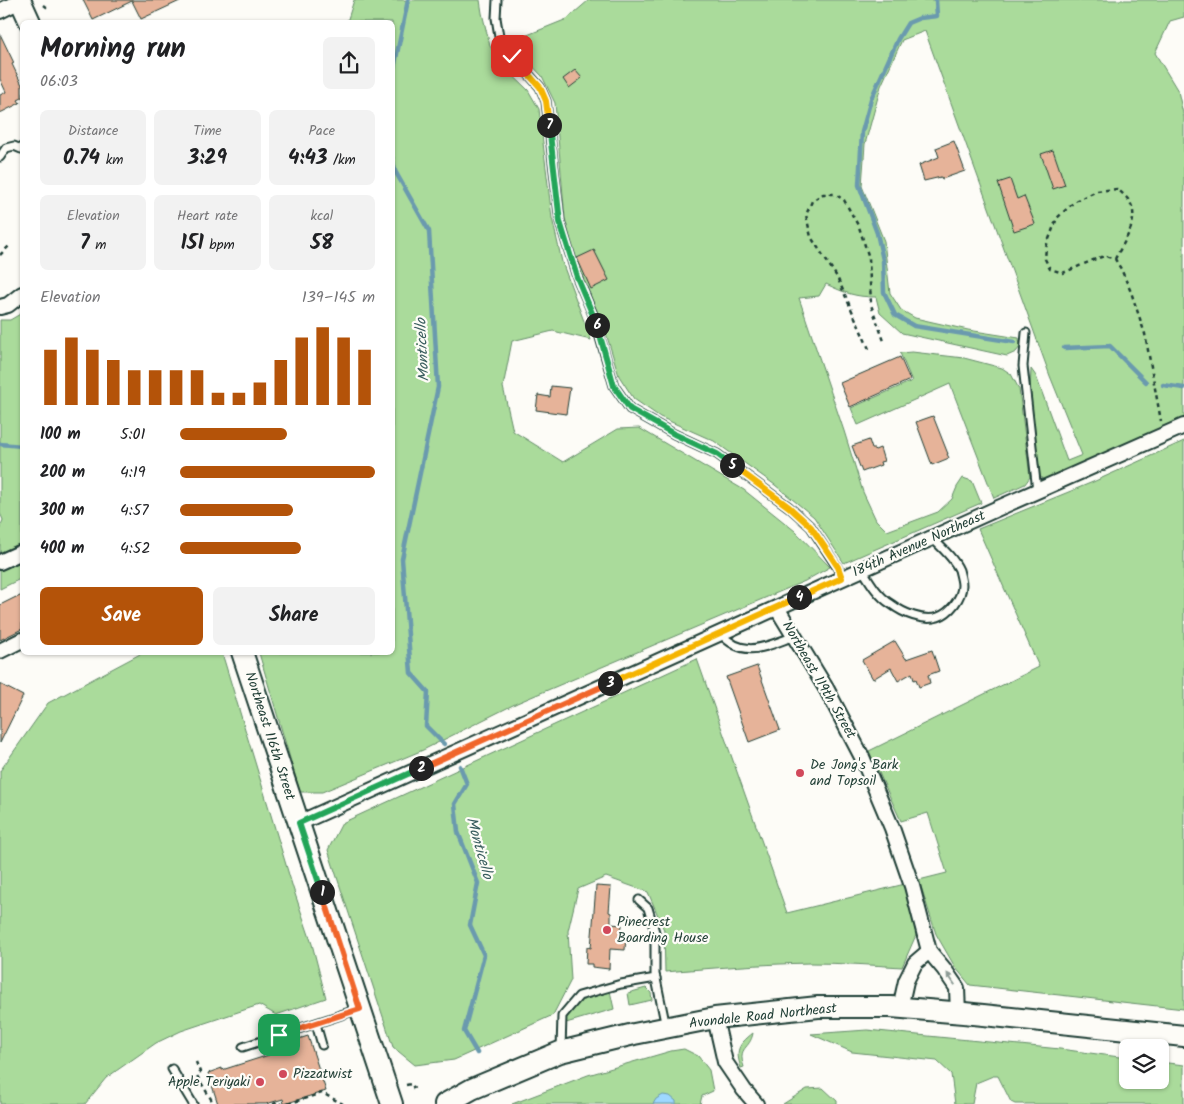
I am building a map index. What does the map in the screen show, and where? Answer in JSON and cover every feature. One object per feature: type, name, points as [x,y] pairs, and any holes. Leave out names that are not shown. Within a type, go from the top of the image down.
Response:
[{"type":"main road","points":[[21,0],[29,20]]},
{"type":"main road","name":"Northeast 116th Street","points":[[243,655],[392,1104]]},
{"type":"main road","name":"Avondale Road Northeast","points":[[445,1104],[472,1089],[560,1052],[634,1034],[714,1018],[818,1007],[900,1008],[1184,1036]]},
{"type":"street","points":[[0,11],[21,0]]},
{"type":"street","points":[[0,307],[8,305],[20,296]]},
{"type":"street","name":"184th Avenue Northeast","points":[[299,823],[1184,426]]},
{"type":"street","points":[[0,562],[20,553]]},
{"type":"street","name":"Northeast 119th Street","points":[[777,608],[827,690],[862,757],[892,828],[912,886],[929,952],[958,988],[958,1013]]},
{"type":"street","points":[[0,651],[20,641]]},
{"type":"street","points":[[900,1008],[906,981],[915,963],[929,952]]},
{"type":"street","points":[[714,1018],[725,1062],[756,1104]]},
{"type":"lane","points":[[497,0],[496,18],[500,42],[540,87],[546,101],[560,222],[577,277],[594,317],[614,386],[630,409],[674,434],[717,454],[789,507],[811,527],[838,567],[842,578]]},
{"type":"lane","points":[[0,157],[6,148],[14,146],[20,149]]},
{"type":"lane","points":[[1026,332],[1023,366],[1037,491]]},
{"type":"lane","points":[[862,569],[875,589],[890,604],[912,615],[924,618],[937,617],[954,605],[960,596],[962,585],[958,569],[951,558],[932,538]]},
{"type":"lane","points":[[720,633],[727,641],[740,648],[751,650],[794,636]]},
{"type":"lane","points":[[639,900],[648,908],[655,932],[656,978],[666,1028]]},
{"type":"lane","points":[[560,1052],[562,1016],[579,996],[621,984],[656,978]]},
{"type":"lane","points":[[243,1047],[360,1009]]},
{"type":"lane","points":[[316,1024],[322,1045]]},
{"type":"lane","points":[[172,1069],[193,1104]]},
{"type":"path","points":[[44,5],[48,8]]},
{"type":"path","points":[[1115,259],[1133,225],[1133,210],[1127,198],[1117,189],[1097,191],[1074,201],[1057,218],[1046,247],[1045,259],[1050,269],[1063,273],[1106,256],[1115,259],[1122,269],[1145,334],[1163,427],[1161,437]]},
{"type":"path","points":[[868,349],[838,277],[812,237],[806,215],[812,201],[823,194],[835,194],[844,200],[859,226],[869,258],[871,305],[884,341]]},
{"type":"path","points":[[0,255],[11,244]]},
{"type":"path","points":[[196,1062],[200,1072],[197,1076],[214,1104]]},
{"type":"path","points":[[406,1085],[412,1084],[414,1089]]},
{"type":"path","points":[[292,1103],[322,1093],[343,1104]]},
{"type":"path","points":[[273,1104],[279,1102]]},
{"type":"green space","points":[[354,0],[480,0],[490,46],[500,63],[528,90],[539,109],[552,218],[562,262],[591,340],[553,331],[512,341],[503,387],[513,431],[563,462],[618,429],[639,428],[744,490],[795,531],[830,567],[805,581],[517,703],[423,750],[322,792],[300,792],[260,655],[395,655],[395,20],[348,20]]},
{"type":"green space","points":[[589,0],[1184,0],[1184,17],[1170,21],[1155,53],[1178,91],[1184,118],[1184,418],[1086,464],[1044,481],[1040,476],[1030,396],[1031,369],[1036,376],[1067,461],[1082,455],[1050,376],[925,31],[902,40],[881,86],[865,144],[862,186],[884,241],[890,293],[901,310],[915,318],[968,330],[1019,338],[1020,347],[1016,352],[1007,356],[902,333],[880,313],[876,297],[850,294],[826,284],[819,296],[799,298],[863,492],[876,520],[887,531],[938,512],[952,499],[963,478],[972,481],[981,503],[844,563],[814,517],[775,485],[714,441],[660,417],[634,399],[619,376],[605,330],[573,250],[565,218],[555,103],[542,76],[510,42],[567,19]]},
{"type":"green space","points":[[20,314],[20,579],[0,589],[0,527],[3,520],[0,513],[0,320],[10,320]]},
{"type":"green space","points":[[912,352],[964,358],[1002,368],[1011,374],[1019,389],[1030,477],[1025,484],[994,498],[950,384],[858,425],[851,408],[912,381],[900,353]]},
{"type":"green space","points":[[1184,441],[1184,1009],[970,985],[955,967],[936,934],[919,880],[947,873],[928,813],[901,821],[869,751],[1039,667],[978,529],[1093,482]]},
{"type":"green space","points":[[138,655],[223,655],[293,888],[312,944],[326,998],[276,1015],[259,1005],[181,1031],[156,1043],[106,1078],[85,1104],[0,1104],[0,771],[48,703]]},
{"type":"green space","points":[[697,659],[787,913],[905,884],[911,903],[916,935],[902,967],[810,963],[665,972],[664,930],[648,892],[606,877],[578,889],[568,931],[571,980],[553,1015],[454,1060],[415,1065],[393,1047],[328,850],[342,823]]},
{"type":"green space","points":[[646,988],[651,993],[652,1000],[630,1005],[628,993]]},
{"type":"green space","points":[[610,991],[614,1009],[566,1023],[566,1017],[578,1000]]},
{"type":"green space","points":[[867,1030],[1060,1049],[1119,1057],[1119,1089],[1169,1089],[1169,1063],[1184,1065],[1184,1104],[1015,1104],[1011,1102],[998,1076],[993,1076],[976,1083],[972,1104],[955,1104],[951,1074],[937,1061],[852,1052],[811,1034]]},
{"type":"green space","points":[[753,1033],[743,1051],[742,1060],[744,1067],[741,1068],[738,1057],[739,1048]]},
{"type":"green space","points":[[684,1049],[698,1056],[709,1070],[713,1091],[702,1096],[700,1104],[512,1104],[588,1075]]},
{"type":"green space","points":[[823,1088],[837,1101],[837,1104],[783,1104],[807,1089]]},
{"type":"water","points":[[663,1095],[670,1096],[676,1101],[676,1104],[653,1104],[656,1099]]},
{"type":"building","points":[[83,0],[182,0],[141,19],[132,1],[93,20]]},
{"type":"building","points":[[0,34],[20,81],[20,99],[18,100],[20,103],[0,113],[0,95],[6,92],[0,79]]},
{"type":"building","points":[[575,70],[582,78],[569,88],[563,79]]},
{"type":"building","points":[[954,141],[965,171],[942,179],[941,177],[924,181],[919,165],[939,157],[936,148]]},
{"type":"building","points":[[1053,150],[1065,185],[1053,189],[1041,154]]},
{"type":"building","points":[[1010,179],[1017,199],[1024,196],[1035,224],[1014,231],[998,183]]},
{"type":"building","points":[[594,250],[609,280],[591,289],[577,258]]},
{"type":"building","points":[[900,357],[910,380],[850,407],[840,383]]},
{"type":"building","points":[[551,386],[570,388],[566,414],[536,410],[538,395],[550,397]]},
{"type":"building","points":[[933,416],[949,458],[932,465],[916,422]]},
{"type":"building","points":[[869,440],[872,449],[880,448],[884,461],[880,462],[881,465],[862,472],[852,446]]},
{"type":"building","points":[[20,596],[20,630],[0,640],[0,605]]},
{"type":"building","points":[[895,641],[906,659],[932,650],[939,671],[928,675],[930,683],[919,687],[912,673],[898,681],[891,668],[873,679],[862,660]]},
{"type":"building","points":[[757,666],[780,730],[749,742],[726,677]]},
{"type":"building","points":[[0,684],[23,696],[0,743]]},
{"type":"building","name":"Pinecrest Boarding House","points":[[596,886],[611,887],[609,912],[611,913],[611,924],[622,925],[621,935],[626,936],[625,950],[610,949],[609,969],[592,967],[592,964],[586,964],[587,947],[591,948]]},
{"type":"building","points":[[308,1036],[326,1091],[284,1104],[283,1099],[266,1104],[218,1104],[208,1073],[269,1055],[267,1049]]},
{"type":"waterway","name":"Monticello","points":[[395,63],[408,0]]},
{"type":"waterway","points":[[936,0],[937,16],[920,18],[908,23],[898,39],[871,99],[862,132],[859,185],[877,233],[883,260],[884,292],[895,315],[914,326],[1014,342]]},
{"type":"waterway","name":"Monticello","points":[[395,171],[429,231],[438,387],[402,559],[411,673],[428,692],[426,726],[444,744]]},
{"type":"waterway","points":[[1064,348],[1110,346],[1146,382]]},
{"type":"waterway","points":[[1163,385],[1184,388]]},
{"type":"waterway","points":[[0,444],[20,446]]},
{"type":"waterway","name":"Monticello","points":[[460,766],[467,784],[455,804],[458,832],[478,883],[470,925],[484,955],[464,1031],[477,1053]]},
{"type":"place","name":"De Jong's Bark and Topsoil","points":[[800,773]]},
{"type":"place","name":"Pinecrest Boarding House","points":[[607,930]]},
{"type":"place","name":"Pizzatwist","points":[[283,1074]]},
{"type":"place","name":"Apple Teriyaki","points":[[260,1082]]},
{"type":"route","points":[[279,1035],[360,1009],[299,823],[842,578],[838,567],[811,527],[789,507],[717,454],[674,434],[630,409],[614,386],[600,335],[577,277],[560,222],[546,101],[540,87],[512,56]]}]
